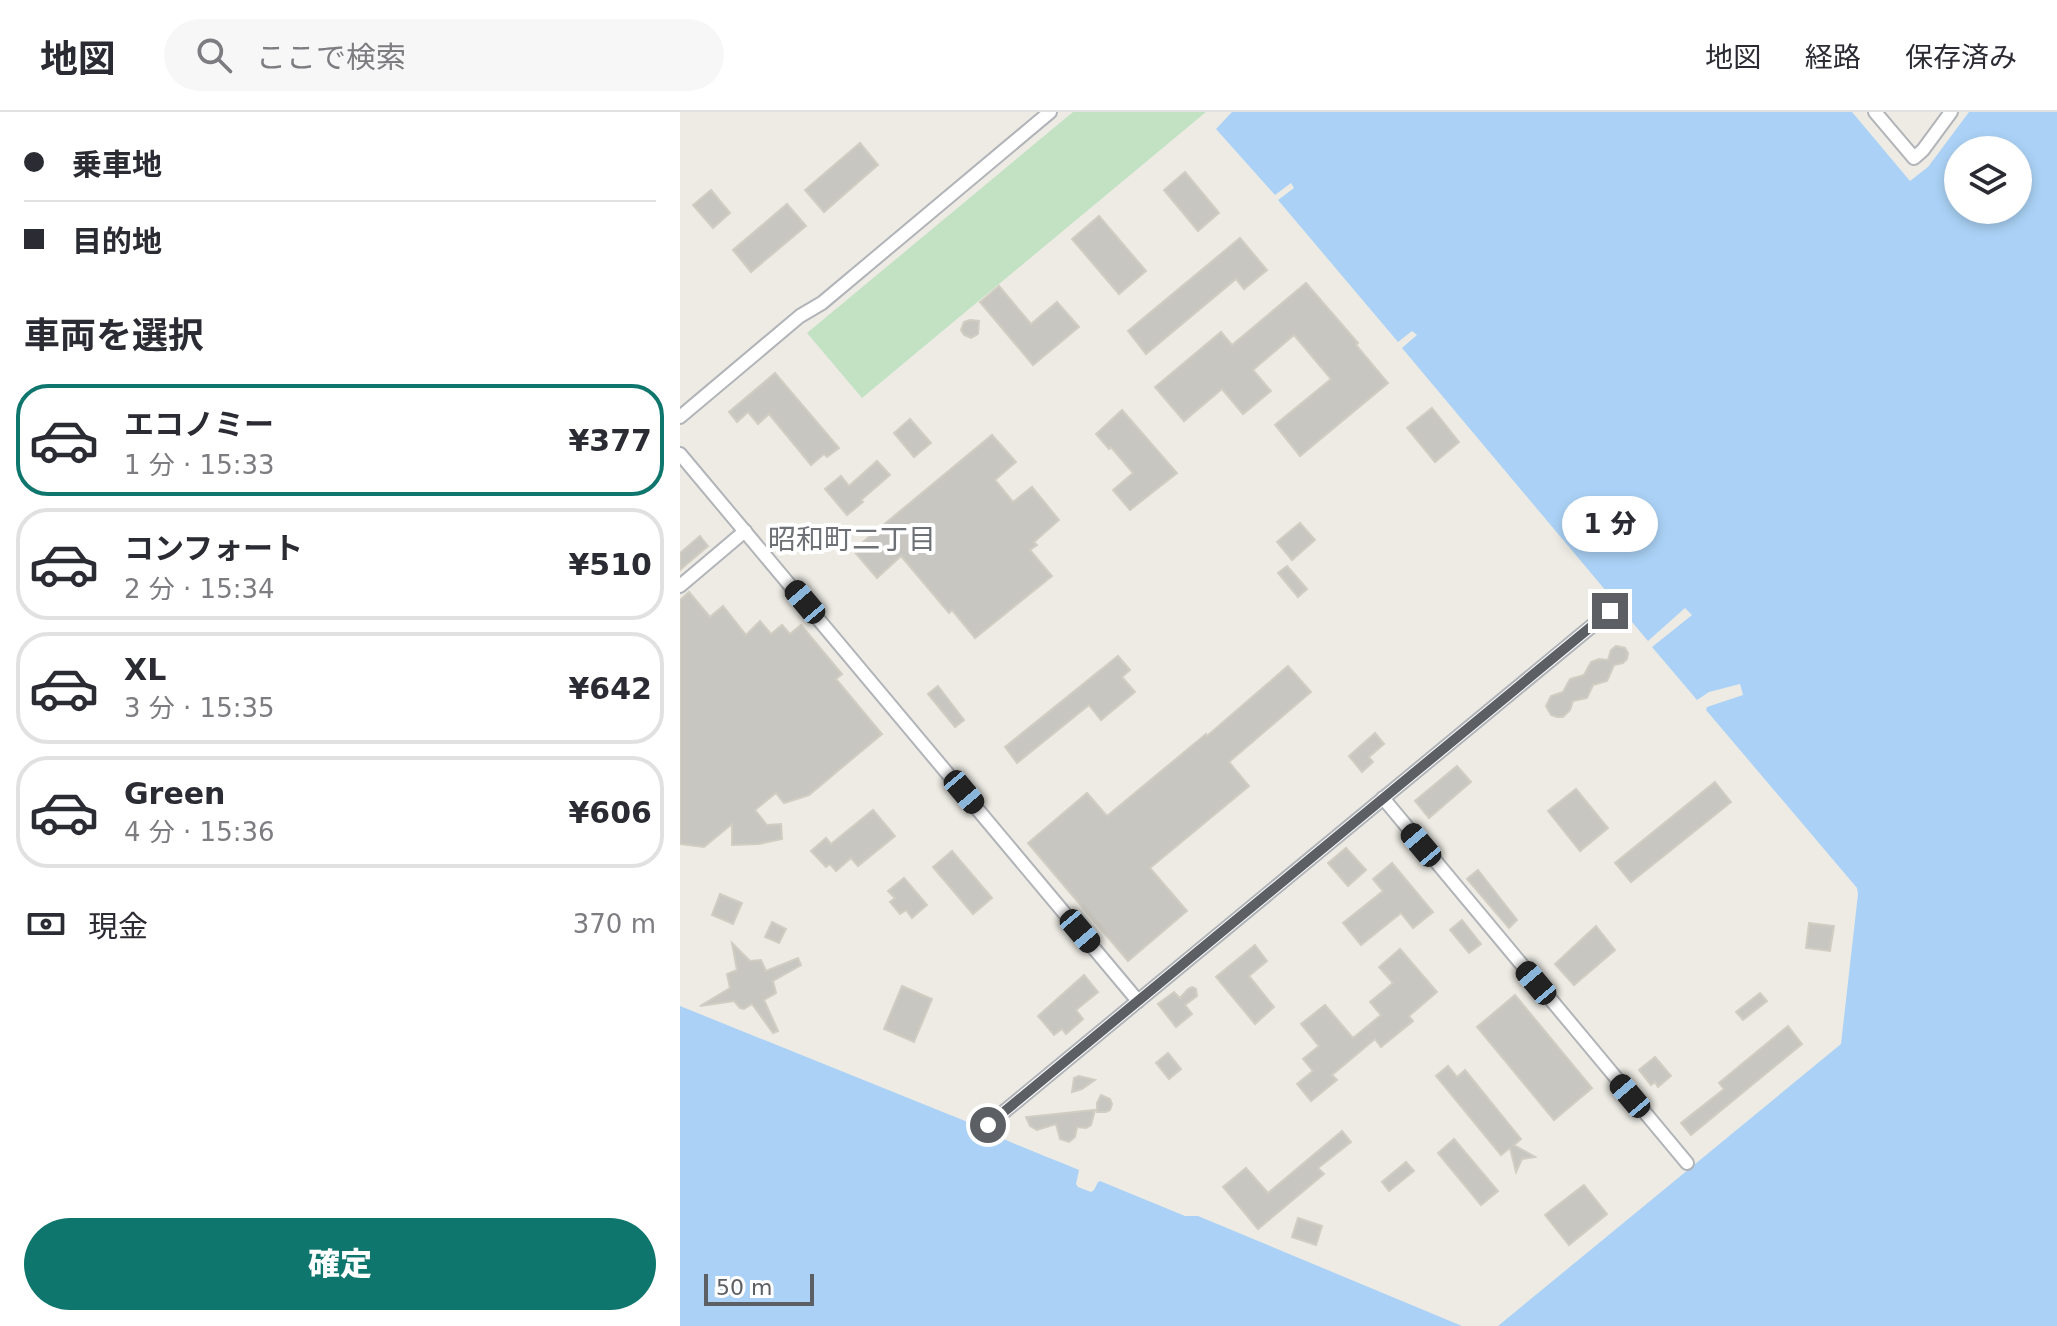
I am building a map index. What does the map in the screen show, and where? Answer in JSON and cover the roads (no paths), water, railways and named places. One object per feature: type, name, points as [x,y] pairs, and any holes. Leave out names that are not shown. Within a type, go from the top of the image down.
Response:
[{"type":"street","points":[[680,417],[1050,112]]},
{"type":"street","points":[[1875,112],[1914,158],[1951,112]]},
{"type":"street","points":[[680,454],[1138,1001]]},
{"type":"street","points":[[680,586],[745,531]]},
{"type":"street","points":[[988,1125],[1610,611]]},
{"type":"street","points":[[1383,798],[1687,1163]]},
{"type":"water","points":[[1232,112],[1852,112],[1910,181],[1928,167],[1944,146],[1944,224],[2032,224],[2032,136],[1951,136],[1969,112],[2057,112],[2057,1326],[1498,1326],[1841,1044],[1857,888],[1706,710],[1707,707],[1743,695],[1740,684],[1709,692],[1697,700],[1652,647],[1692,615],[1685,608],[1648,641],[1402,348],[1417,335],[1412,331],[1398,342],[1278,200],[1294,188],[1291,183],[1275,195],[1216,129]]},
{"type":"water","points":[[680,1006],[1079,1170],[1078,1187],[1091,1192],[1100,1181],[1185,1216],[1198,1216],[1462,1326],[680,1326]]},
{"type":"district","name":"昭和町二丁目","points":[[852,539]]}]
